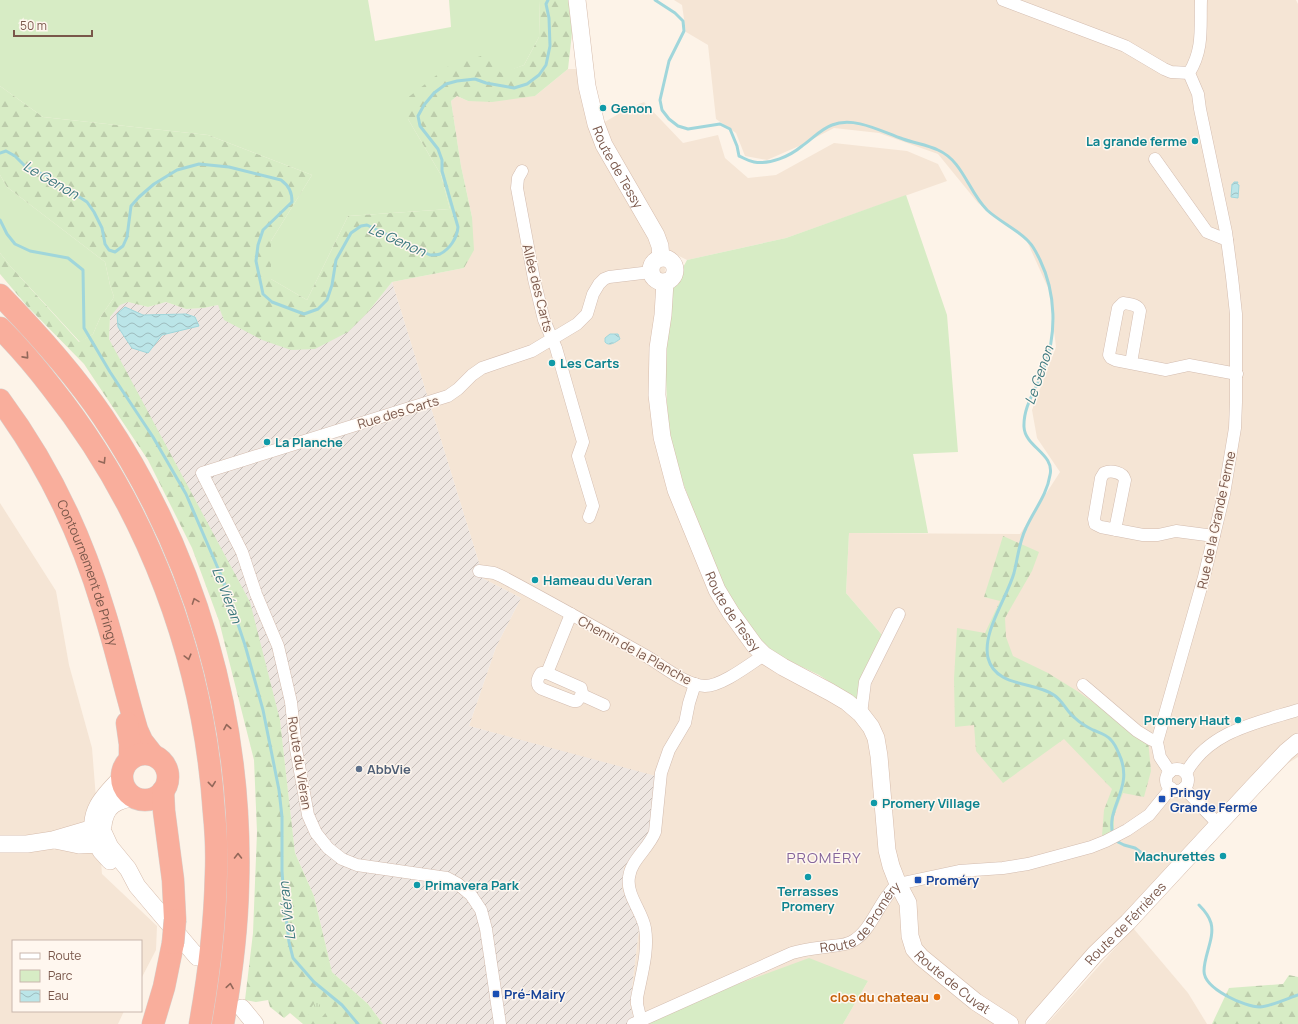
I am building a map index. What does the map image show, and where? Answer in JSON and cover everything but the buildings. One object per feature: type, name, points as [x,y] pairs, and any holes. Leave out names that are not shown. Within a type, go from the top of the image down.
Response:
[{"type":"highway","points":[[0,295],[54,354],[78,384],[125,452],[168,534],[184,573],[209,646],[220,687],[228,726],[236,792],[238,845],[238,885],[235,943],[223,1024]]},
{"type":"highway","points":[[0,328],[32,363],[66,405],[91,441],[113,477],[151,551],[182,634],[202,714],[211,775],[216,832],[217,872],[214,914],[210,956],[200,1024]]},
{"type":"highway","name":"Contournement de Pringy","points":[[0,400],[20,429],[47,474],[74,528],[89,565],[103,607],[137,730],[142,741],[153,755],[160,759],[167,770],[168,779],[163,791],[164,811],[172,866],[175,920],[173,943],[164,987],[153,1024]]},
{"type":"highway","name":"Contournement de Pringy","points":[[0,415],[23,449],[53,502],[84,575],[103,634],[128,727],[130,744],[124,784],[127,789],[138,798],[154,818],[172,866]]},
{"type":"highway","points":[[126,768],[140,755],[153,755]]},
{"type":"highway","points":[[138,798],[154,798],[163,791]]},
{"type":"street","name":"Route de Tessy","points":[[577,0],[587,86],[596,124],[604,145],[656,235],[660,246],[661,258]]},
{"type":"street","points":[[1003,0],[1119,43],[1164,70],[1189,73],[1196,60],[1199,50],[1201,0]]},
{"type":"street","name":"Rue de la Grande Ferme","points":[[1170,772],[1160,757],[1158,742],[1204,577],[1224,494],[1233,442],[1237,374],[1236,314],[1227,240],[1198,94],[1189,73]]},
{"type":"street","points":[[1155,159],[1207,232],[1227,240]]},
{"type":"street","name":"Allée des Carts","points":[[522,171],[517,181],[518,196],[534,279],[544,320],[556,348],[584,442],[578,456],[593,506],[589,517]]},
{"type":"street","points":[[661,258],[669,259],[676,270],[672,278],[665,282],[653,278],[651,272],[654,262],[661,258]]},
{"type":"street","name":"Rue des Carts","points":[[202,473],[440,399],[455,391],[482,368],[528,353],[577,324],[587,314],[595,290],[604,279],[609,277],[651,272]]},
{"type":"street","name":"Route de Tessy","points":[[665,282],[665,298],[658,348],[657,395],[662,437],[676,490],[717,590],[742,629],[755,646],[764,655],[783,667],[847,702],[861,714],[871,727],[876,738],[879,756],[886,846],[891,866],[898,884]]},
{"type":"street","points":[[1131,363],[1140,311],[1136,306],[1123,303],[1118,308],[1109,355],[1111,358],[1115,360],[1166,370],[1189,365],[1237,374]]},
{"type":"street","name":"Route du Viéran","points":[[202,473],[242,552],[256,594],[278,646],[291,702],[296,749],[308,815],[316,833],[328,848],[342,859],[349,862],[357,865],[446,878],[458,884],[470,896],[481,910],[485,923],[500,1024]]},
{"type":"street","points":[[1115,530],[1144,536],[1176,531],[1214,536]]},
{"type":"street","name":"Chemin de la Planche","points":[[479,571],[494,573],[501,576],[648,657],[685,680],[695,684],[706,686],[719,683],[764,655]]},
{"type":"street","name":"Chemin de la Planche","points":[[571,614],[547,673],[541,673],[537,683],[539,687],[573,701],[577,701],[582,695],[604,704]]},
{"type":"street","points":[[861,714],[865,682],[899,614]]},
{"type":"street","points":[[637,1022],[637,998],[646,948],[646,933],[641,913],[630,892],[629,878],[632,867],[651,841],[655,832],[661,773],[669,750],[685,723],[695,684]]},
{"type":"street","points":[[1083,685],[1137,731],[1158,742]]},
{"type":"street","points":[[1186,773],[1192,762],[1218,738],[1243,727],[1298,710]]},
{"type":"street","name":"Route de Férrières","points":[[1034,1024],[1095,954],[1128,922],[1281,757],[1298,742]]},
{"type":"street","points":[[98,836],[93,820],[98,803],[126,768]]},
{"type":"street","points":[[1180,769],[1186,773],[1188,782],[1184,788],[1176,790],[1171,788],[1167,783],[1172,770],[1180,769]]},
{"type":"street","name":"Route de Proméry","points":[[637,1022],[792,953],[844,944],[853,941],[865,930],[891,890],[898,884],[960,871],[992,869],[1028,864],[1091,847],[1106,841],[1128,830],[1149,815],[1171,788]]},
{"type":"street","points":[[1184,788],[1219,825]]},
{"type":"street","points":[[98,836],[109,808],[117,802],[138,798]]},
{"type":"street","points":[[0,844],[27,844],[53,840],[87,830],[98,836],[110,847],[128,869],[137,886],[197,957]]},
{"type":"street","name":"Route de Cuvat","points":[[898,884],[908,903],[910,936],[914,949],[920,957],[969,996],[1010,1024]]},
{"type":"street","points":[[242,1008],[255,1024]]},
{"type":"shaded area","points":[[674,0],[1296,0],[1298,4],[1298,757],[1267,776],[1032,1024],[843,1024],[868,981],[635,1024],[630,1005],[639,928],[622,889],[624,867],[649,836],[656,777],[469,726],[496,647],[521,598],[484,579],[392,282],[464,268],[472,217],[461,166],[451,101],[457,96],[468,101],[535,96],[568,69],[589,69],[605,140],[665,269],[655,354],[654,429],[754,654],[859,701],[864,670],[882,635],[846,593],[849,533],[1020,534],[1060,472],[1037,438],[1032,410],[1056,347],[1049,290],[1026,239],[978,203],[938,154],[879,133],[834,128],[767,160],[745,156],[736,133],[716,119],[708,45],[686,32],[682,5]]},
{"type":"shaded area","points":[[644,102],[683,143],[718,135],[725,158],[748,178],[776,175],[834,143],[907,151],[938,164],[947,181],[786,238],[687,260],[671,252],[640,200],[610,141],[603,123],[627,109]]},
{"type":"shaded area","points":[[392,282],[484,579],[521,598],[496,647],[469,726],[656,776],[649,836],[624,867],[622,889],[639,928],[630,1005],[635,1024],[383,1024],[368,1004],[332,972],[314,896],[295,853],[280,720],[109,339],[110,317],[120,304],[128,302],[148,307],[166,302],[186,309],[204,308],[218,305],[348,332],[368,312]]},
{"type":"shaded area","points":[[0,503],[56,591],[69,665],[92,748],[102,874],[157,926],[156,950],[142,977],[142,940],[12,940],[12,1012],[124,1012],[118,1024],[0,1024]]},
{"type":"shaded area","points":[[1133,928],[1188,993],[1207,1024],[1047,1024]]},
{"type":"green space","points":[[0,0],[368,0],[375,41],[451,27],[449,0],[540,0],[539,37],[524,65],[501,74],[408,119],[441,175],[450,209],[348,216],[307,300],[271,279],[271,241],[312,175],[208,135],[43,117],[0,86]]},
{"type":"green space","points":[[540,0],[570,0],[572,33],[568,69],[535,96],[492,102],[468,101],[457,96],[451,101],[461,166],[472,217],[474,250],[464,268],[392,282],[368,312],[348,332],[315,349],[291,350],[262,340],[224,320],[218,305],[204,308],[186,309],[166,302],[148,307],[128,302],[120,305],[110,317],[109,339],[250,602],[280,720],[295,853],[314,896],[332,972],[368,1004],[383,1024],[303,1024],[290,1013],[284,1018],[270,1007],[268,1000],[256,1002],[245,1000],[253,933],[257,832],[254,760],[219,621],[192,548],[148,460],[84,364],[27,306],[0,274],[0,253],[79,342],[93,334],[100,318],[114,297],[105,262],[7,187],[0,175],[0,86],[43,117],[208,135],[312,175],[271,241],[271,279],[307,300],[348,216],[450,209],[441,175],[408,119],[406,99],[447,67],[484,55],[501,73],[524,65],[539,37]]},
{"type":"green space","points":[[0,175],[7,187],[105,262],[114,297],[100,318],[93,334],[80,342],[0,253]]},
{"type":"green space","points":[[906,195],[947,315],[958,452],[913,454],[928,533],[849,533],[846,593],[882,635],[864,670],[859,701],[819,675],[773,653],[743,620],[718,575],[682,480],[668,429],[665,351],[672,288],[687,260],[786,238]]},
{"type":"green space","points":[[1003,536],[1039,552],[1032,571],[1005,618],[1006,637],[1013,656],[1048,673],[1077,691],[1148,740],[1151,771],[1144,797],[1123,793],[1114,816],[1114,831],[1102,836],[1104,810],[1112,789],[1064,739],[1003,783],[976,751],[974,725],[955,727],[954,679],[957,628],[985,633],[1000,601],[984,597]]},
{"type":"green space","points":[[809,958],[868,981],[843,1024],[646,1024],[719,991]]},
{"type":"green space","points":[[1289,975],[1298,977],[1298,1024],[1212,1024],[1229,988],[1283,984]]},
{"type":"green space","points":[[316,1001],[327,1011],[318,1022],[307,1013]]},
{"type":"water","points":[[1234,182],[1238,182],[1237,184],[1239,185],[1238,198],[1231,197],[1232,184]]},
{"type":"water","points":[[125,307],[143,315],[186,314],[195,317],[199,326],[162,335],[148,353],[132,348],[118,327],[117,314]]},
{"type":"water","points":[[610,334],[618,334],[620,339],[612,344],[608,344],[605,342],[605,338]]},
{"type":"waterway","name":"Le Genon","points":[[0,153],[6,151],[15,156],[25,166],[47,176],[87,202],[102,228],[105,244],[109,250],[115,252],[123,246],[127,237],[131,206],[154,184],[177,170],[199,164],[229,167],[281,180],[290,190],[292,202],[263,230],[258,245],[256,261],[263,294],[272,302],[304,314],[318,309],[327,300],[332,285],[336,260],[351,233],[361,226],[367,225],[430,255],[440,254],[450,246],[456,235],[458,227],[442,171],[442,160],[438,149],[420,126],[418,116],[424,105],[434,93],[446,84],[475,79],[486,83],[514,88],[527,84],[539,75],[546,65],[550,46],[549,18],[546,4],[548,0]]},
{"type":"waterway","name":"Le Genon","points":[[655,0],[675,13],[683,21],[684,31],[669,61],[660,100],[662,110],[669,119],[678,126],[688,129],[720,124],[730,129],[737,146],[739,156],[750,161],[760,163],[773,161],[786,156],[832,125],[850,122],[868,126],[930,147],[947,155],[954,161],[980,202],[997,218],[1024,237],[1031,244],[1040,260],[1052,300],[1053,328],[1048,355],[1028,404],[1024,419],[1024,427],[1029,440],[1048,461],[1050,475],[1043,496],[1024,533],[1011,583],[992,626],[987,648],[988,658],[992,668],[999,674],[1007,679],[1046,691],[1054,695],[1079,722],[1105,735],[1113,743],[1123,766],[1124,777],[1113,815],[1113,835]]},
{"type":"waterway","name":"Le Viéran","points":[[0,220],[7,234],[15,244],[30,251],[68,258],[83,270],[84,328],[110,372],[153,437],[186,494],[223,580],[245,645],[263,710],[279,790],[282,817],[282,871],[284,900],[289,942],[293,958],[314,982],[342,1005],[358,1024]]},
{"type":"waterway","name":"Le Genon","points":[[1114,840],[1135,848],[1146,856]]},
{"type":"waterway","name":"Le Genon","points":[[1199,905],[1209,918],[1212,929],[1211,941],[1204,965],[1206,978],[1211,984],[1226,996],[1245,1004],[1260,1007],[1268,1006],[1298,995]]},
{"type":"place","name":"Genon","points":[[603,108]]},
{"type":"place","name":"La grande ferme","points":[[1195,141]]},
{"type":"place","name":"Les Carts","points":[[552,363]]},
{"type":"place","name":"La Planche","points":[[267,442]]},
{"type":"place","name":"Hameau du Veran","points":[[535,580]]},
{"type":"place","name":"Promery Haut","points":[[1238,720]]},
{"type":"place","name":"AbbVie","points":[[359,769]]},
{"type":"place","name":"Pringy Grande Ferme","points":[[1162,799]]},
{"type":"place","name":"Promery Village","points":[[874,803]]},
{"type":"place","name":"Machurettes","points":[[1223,856]]},
{"type":"place","name":"Terrasses Promery","points":[[808,877]]},
{"type":"place","name":"Proméry","points":[[918,880]]},
{"type":"place","name":"Primavera Park","points":[[417,885]]},
{"type":"place","name":"Pré-Mairy","points":[[496,994]]},
{"type":"place","name":"clos du chateau","points":[[937,997]]},
{"type":"district","name":"PROMÉRY","points":[[824,858]]}]
